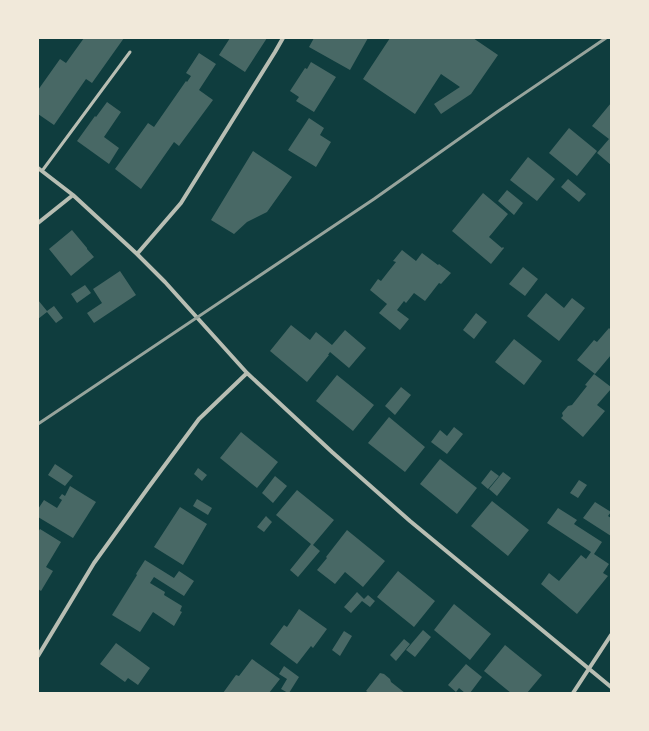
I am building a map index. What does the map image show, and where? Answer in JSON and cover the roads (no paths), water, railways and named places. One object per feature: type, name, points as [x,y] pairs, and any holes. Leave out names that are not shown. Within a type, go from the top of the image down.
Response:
[{"type":"street","points":[[137,254],[181,203],[283,38]]},
{"type":"street","points":[[40,170],[73,195],[137,254],[165,282],[247,373],[332,452],[410,520],[611,687]]},
{"type":"street","points":[[38,223],[73,195]]},
{"type":"street","points":[[38,656],[94,563],[148,488],[199,419],[247,373]]},
{"type":"street","points":[[574,693],[611,635]]},
{"type":"lane","points":[[40,170],[130,52]]},
{"type":"railway","points":[[38,424],[374,199],[497,112],[606,38]]}]
